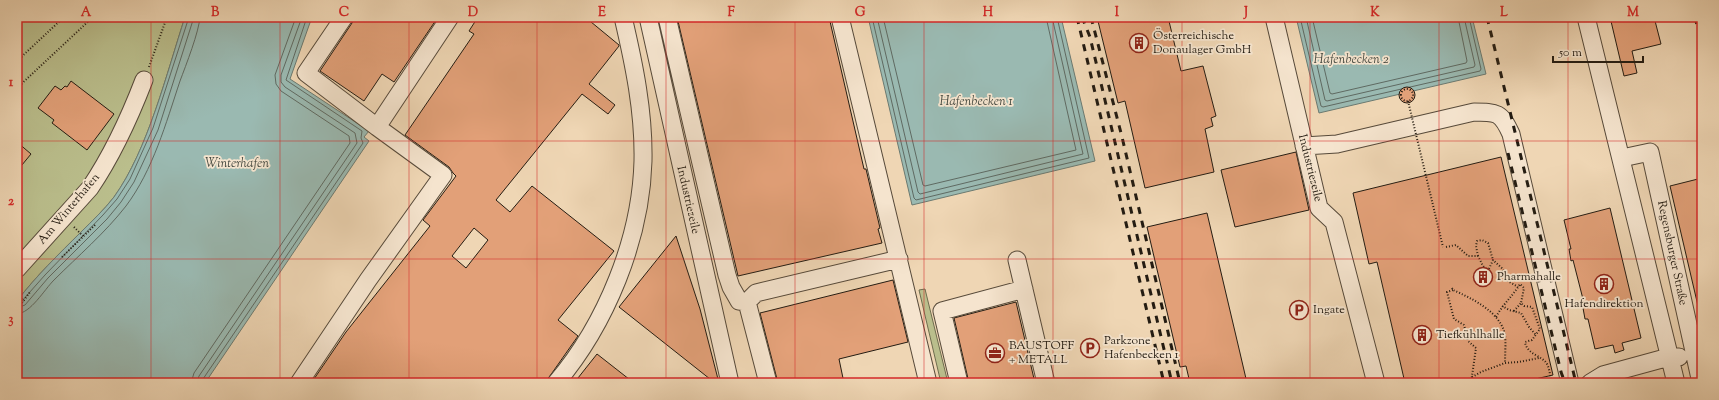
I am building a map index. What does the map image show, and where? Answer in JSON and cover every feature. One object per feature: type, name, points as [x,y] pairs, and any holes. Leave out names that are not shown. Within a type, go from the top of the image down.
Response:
[{"type":"street","points":[[299,383],[368,280],[443,175],[377,128],[306,73],[344,17]]},
{"type":"street","points":[[377,128],[450,17]]},
{"type":"street","points":[[556,383],[582,349],[607,302],[628,247],[638,201],[642,161],[641,115],[623,17]]},
{"type":"street","name":"Industriezeile","points":[[648,17],[730,383]]},
{"type":"street","points":[[667,17],[727,275],[731,287],[739,302],[747,302],[756,293],[899,259]]},
{"type":"street","points":[[840,17],[928,383]]},
{"type":"street","name":"Industriezeile","points":[[1274,17],[1319,208],[1334,222],[1376,383]]},
{"type":"street","points":[[1586,17],[1622,158],[1676,383]]},
{"type":"street","name":"Am Winterhafen","points":[[17,269],[90,188],[100,174],[125,128],[144,80]]},
{"type":"street","points":[[1304,146],[1337,144],[1474,112],[1498,114],[1502,117],[1511,134],[1571,383],[1597,379],[1669,357],[1686,358],[1696,361]]},
{"type":"street","name":"Regensburger Straße","points":[[1622,158],[1650,152],[1701,383]]},
{"type":"street","points":[[1017,260],[1046,383]]},
{"type":"street","points":[[959,383],[942,310],[1024,289]]},
{"type":"street","points":[[747,302],[768,383]]},
{"type":"path","points":[[17,61],[64,17]]},
{"type":"path","points":[[17,88],[93,17]]},
{"type":"path","points":[[144,80],[167,17]]},
{"type":"path","points":[[1407,89],[1413,91],[1412,99],[1408,100],[1403,99],[1402,95],[1404,90],[1407,89]]},
{"type":"path","points":[[1408,100],[1444,247],[1456,245],[1468,256],[1478,256]]},
{"type":"path","points":[[62,257],[95,225]]},
{"type":"path","points":[[80,233],[83,236]]},
{"type":"path","points":[[1493,260],[1488,271],[1482,266],[1478,256],[1476,246],[1477,241],[1482,240],[1488,243],[1493,260],[1503,269],[1506,280],[1518,287]]},
{"type":"path","points":[[1496,317],[1502,306],[1520,284],[1524,288],[1521,303],[1514,311]]},
{"type":"path","points":[[1471,383],[1476,348],[1468,341],[1464,325],[1454,319],[1447,292],[1452,289],[1477,301],[1496,317],[1505,334],[1505,363]]},
{"type":"path","points":[[17,295],[23,302],[30,292]]},
{"type":"path","points":[[1521,303],[1524,306],[1532,307],[1540,329],[1532,340],[1525,342],[1530,351],[1547,363],[1552,383]]},
{"type":"path","points":[[1502,306],[1523,315],[1529,327],[1536,335]]},
{"type":"path","points":[[1472,377],[1505,363],[1538,358]]},
{"type":"green space","points":[[17,17],[185,17],[156,110],[137,157],[126,178],[114,197],[48,265],[17,301]]},
{"type":"green space","points":[[925,289],[948,383],[941,383],[919,290]]},
{"type":"water","name":"Winterhafen","points":[[185,17],[312,17],[290,79],[369,131],[364,137],[369,141],[205,383],[17,383],[17,301],[48,265],[114,197],[126,178],[137,157],[156,110]]},
{"type":"water","name":"Hafenbecken 1","points":[[868,17],[1061,17],[1095,161],[912,205]]},
{"type":"water","name":"Hafenbecken 2","points":[[1296,17],[1472,17],[1486,74],[1319,113]]},
{"type":"building","points":[[354,17],[438,17],[394,82],[382,74],[364,101],[320,71],[352,23]]},
{"type":"building","points":[[478,17],[585,17],[619,45],[589,84],[615,105],[608,114],[582,94],[496,200],[510,212],[532,186],[614,251],[558,320],[578,336],[545,383],[319,383],[314,379],[346,332],[430,226],[423,220],[456,176],[449,167],[405,135],[474,34],[469,31]],"holes":[[[474,228],[488,240],[466,268],[452,256]]]},
{"type":"building","points":[[677,17],[829,17],[864,169],[866,169],[880,228],[878,229],[882,243],[738,276]]},
{"type":"building","points":[[1097,17],[1168,17],[1181,71],[1203,66],[1216,116],[1211,118],[1213,126],[1205,129],[1214,172],[1145,188],[1125,101],[1118,103]]},
{"type":"building","points":[[1610,17],[1654,17],[1661,44],[1632,51],[1637,73],[1624,76]]},
{"type":"building","points":[[71,81],[114,114],[87,150],[52,123],[54,120],[38,108],[55,86],[61,90],[65,86],[67,87]]},
{"type":"building","points":[[1407,87],[1413,89],[1415,95],[1413,101],[1407,103],[1401,101],[1399,95],[1401,89]]},
{"type":"building","points":[[17,142],[31,154],[17,171]]},
{"type":"building","points":[[1296,152],[1309,210],[1235,227],[1221,170]]},
{"type":"building","name":"Pharmahalle","points":[[1501,157],[1553,375],[1518,383],[1405,383],[1377,262],[1369,264],[1353,193]]},
{"type":"building","points":[[1702,178],[1702,306],[1698,306],[1670,186]]},
{"type":"building","name":"Hafendirektion","points":[[1610,208],[1641,338],[1622,343],[1624,350],[1615,353],[1613,345],[1595,349],[1588,319],[1585,319],[1583,308],[1585,307],[1573,260],[1571,261],[1569,249],[1571,249],[1564,220]]},
{"type":"building","points":[[1207,213],[1247,383],[1190,383],[1186,366],[1180,367],[1147,227]]},
{"type":"building","points":[[676,236],[700,309],[719,383],[715,383],[619,307]]},
{"type":"building","points":[[893,280],[908,342],[839,359],[844,383],[778,383],[760,313]]},
{"type":"building","name":"BAUSTOFF + METALL","points":[[1016,302],[1035,383],[969,383],[954,318]]},
{"type":"building","points":[[597,354],[634,383],[574,383]]},
{"type":"railway","points":[[1077,17],[1164,383]]},
{"type":"railway","points":[[1082,17],[1090,37],[1172,383]]},
{"type":"railway","points":[[1091,17],[1122,137],[1180,383]]},
{"type":"railway","points":[[1487,17],[1576,383]]},
{"type":"railway","points":[[1695,17],[1702,45]]},
{"type":"railway","points":[[1508,153],[1561,372],[1565,383]]},
{"type":"place","name":"Österreichische Donaulager GmbH","points":[[1139,43]]},
{"type":"place","name":"Pharmahalle","points":[[1483,277]]},
{"type":"place","name":"Hafendirektion","points":[[1604,284]]},
{"type":"place","name":"Ingate","points":[[1299,310]]},
{"type":"place","name":"Tiefkühlhalle","points":[[1422,335]]},
{"type":"place","name":"Parkzone Hafenbecken 1","points":[[1090,348]]},
{"type":"place","name":"BAUSTOFF + METALL","points":[[995,353]]}]
